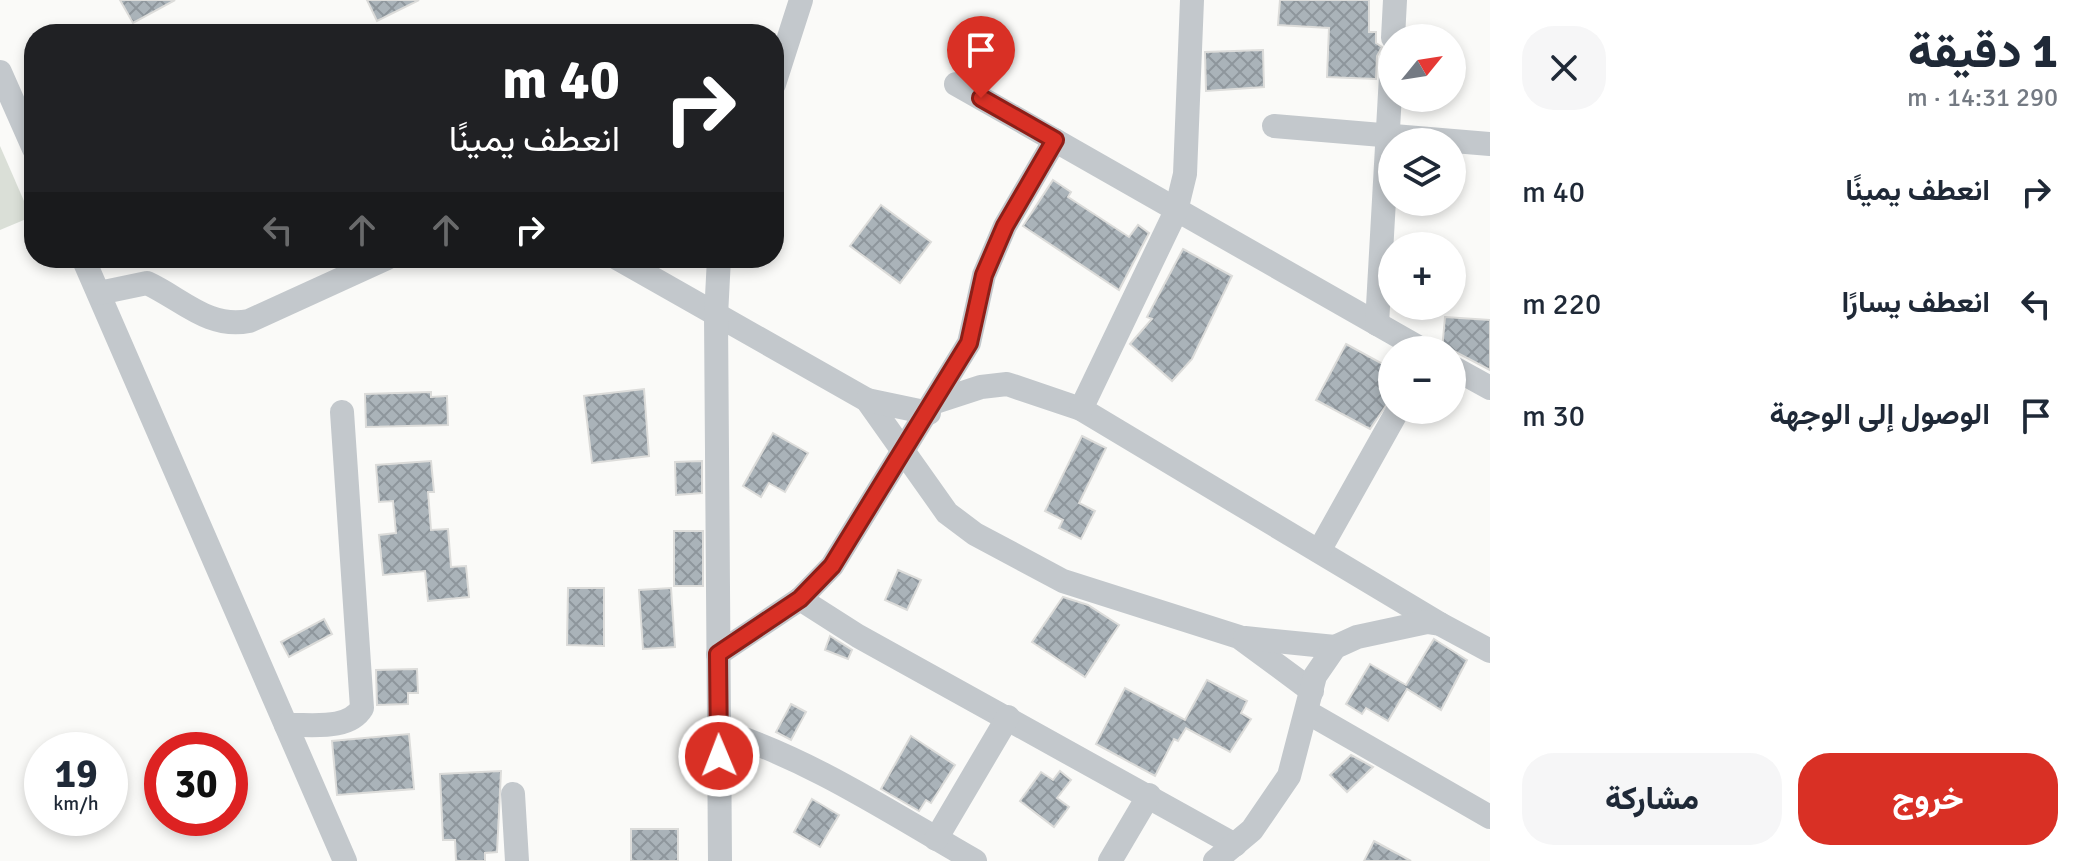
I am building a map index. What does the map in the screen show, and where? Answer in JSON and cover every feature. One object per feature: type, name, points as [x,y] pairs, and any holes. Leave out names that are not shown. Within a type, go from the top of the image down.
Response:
[{"type":"street","points":[[784,53],[801,0]]},
{"type":"street","points":[[1081,409],[1176,211],[1185,174],[1192,0]]},
{"type":"street","points":[[1394,24],[1395,0]]},
{"type":"street","points":[[0,72],[24,126]]},
{"type":"street","points":[[956,84],[1398,336]]},
{"type":"street","points":[[1274,126],[1378,135]]},
{"type":"street","points":[[718,654],[800,599],[832,566],[932,408],[969,343],[984,275],[1005,226],[1055,140]]},
{"type":"street","points":[[1466,142],[1490,144]]},
{"type":"street","points":[[1377,324],[1383,216]]},
{"type":"street","points":[[88,268],[345,861]]},
{"type":"street","points":[[99,293],[147,283],[213,320],[232,324],[249,321],[365,268]]},
{"type":"street","points":[[634,268],[867,400],[932,408],[981,387],[1007,384],[1081,409],[1490,651]]},
{"type":"street","points":[[718,268],[716,316],[720,861]]},
{"type":"street","points":[[1466,375],[1490,388]]},
{"type":"street","points":[[867,400],[947,513],[975,534],[1063,581],[1239,637],[1335,647],[1403,625],[1440,624]]},
{"type":"street","points":[[286,725],[346,723],[355,719],[362,708],[342,412]]},
{"type":"street","points":[[1319,551],[1390,424]]},
{"type":"street","points":[[800,599],[858,636],[1235,845]]},
{"type":"street","points":[[1239,637],[1309,702],[1490,817]]},
{"type":"street","points":[[1215,861],[1252,830],[1289,776],[1315,676],[1335,647]]},
{"type":"street","points":[[936,839],[1008,717]]},
{"type":"street","points":[[718,730],[768,745],[806,763],[975,861]]},
{"type":"street","points":[[513,794],[517,861]]},
{"type":"street","points":[[1110,861],[1149,795]]},
{"type":"shaded area","points":[[0,146],[24,201],[24,220],[0,230]]},
{"type":"building","points":[[120,0],[175,0],[133,23]]},
{"type":"building","points":[[367,0],[419,0],[377,21]]},
{"type":"building","points":[[1280,0],[1369,0],[1369,32],[1376,32],[1378,44],[1376,79],[1327,77],[1329,28],[1278,25]]},
{"type":"building","points":[[1263,50],[1264,87],[1206,91],[1205,52]]},
{"type":"building","points":[[1053,180],[1071,192],[1068,197],[1129,237],[1138,225],[1149,233],[1119,290],[1023,226]]},
{"type":"building","points":[[881,205],[931,242],[900,283],[850,246]]},
{"type":"building","points":[[1183,249],[1232,276],[1192,359],[1172,381],[1130,344],[1152,319],[1147,317]]},
{"type":"building","points":[[1445,320],[1490,320],[1490,370],[1466,357],[1466,336],[1443,336]]},
{"type":"building","points":[[1346,344],[1378,361],[1378,417],[1370,429],[1316,400]]},
{"type":"building","points":[[644,389],[649,456],[592,463],[584,396]]},
{"type":"building","points":[[431,392],[431,397],[447,396],[448,425],[366,427],[365,394]]},
{"type":"building","points":[[773,433],[808,453],[785,492],[769,483],[761,497],[743,486]]},
{"type":"building","points":[[1082,436],[1106,448],[1079,503],[1095,511],[1081,539],[1059,528],[1063,520],[1045,511]]},
{"type":"building","points":[[431,461],[434,492],[428,492],[431,530],[448,529],[451,567],[466,566],[469,597],[428,601],[425,571],[383,575],[379,535],[396,533],[393,501],[379,502],[376,465]]},
{"type":"building","points":[[702,461],[702,493],[676,495],[675,462]]},
{"type":"building","points":[[674,531],[703,531],[703,586],[674,586]]},
{"type":"building","points":[[898,570],[921,580],[907,610],[885,600]]},
{"type":"building","points":[[568,588],[604,588],[604,646],[567,645]]},
{"type":"building","points":[[671,588],[675,647],[643,649],[639,590]]},
{"type":"building","points":[[1063,597],[1088,605],[1119,625],[1085,677],[1032,642]]},
{"type":"building","points":[[324,619],[332,634],[289,657],[281,642]]},
{"type":"building","points":[[830,636],[852,650],[848,659],[825,650]]},
{"type":"building","points":[[1434,639],[1467,660],[1441,710],[1407,689],[1388,721],[1366,708],[1362,714],[1346,704],[1370,664],[1406,685]]},
{"type":"building","points":[[417,669],[418,693],[408,693],[408,704],[377,705],[376,670]]},
{"type":"building","points":[[1207,680],[1247,701],[1241,713],[1251,719],[1230,752],[1186,728],[1178,741],[1174,739],[1155,776],[1096,744],[1125,688],[1185,720]]},
{"type":"building","points":[[791,704],[806,712],[791,740],[776,732]]},
{"type":"building","points":[[409,734],[414,789],[337,795],[332,741]]},
{"type":"building","points":[[911,736],[955,765],[931,803],[926,800],[919,811],[881,789]]},
{"type":"building","points":[[1351,755],[1373,767],[1347,792],[1330,775]]},
{"type":"building","points":[[501,771],[497,852],[485,853],[485,861],[456,861],[455,840],[443,840],[440,774]]},
{"type":"building","points":[[1060,771],[1071,780],[1057,798],[1069,807],[1054,827],[1020,801],[1041,772],[1053,780]]},
{"type":"building","points":[[812,799],[839,815],[820,847],[794,832]]},
{"type":"building","points":[[631,829],[678,829],[678,861],[631,861]]},
{"type":"building","points":[[1374,841],[1411,861],[1364,861]]},
{"type":"route","points":[[719,756],[718,654],[800,599],[832,566],[916,434],[969,343],[984,275],[1005,226],[1055,140],[981,98]]}]
